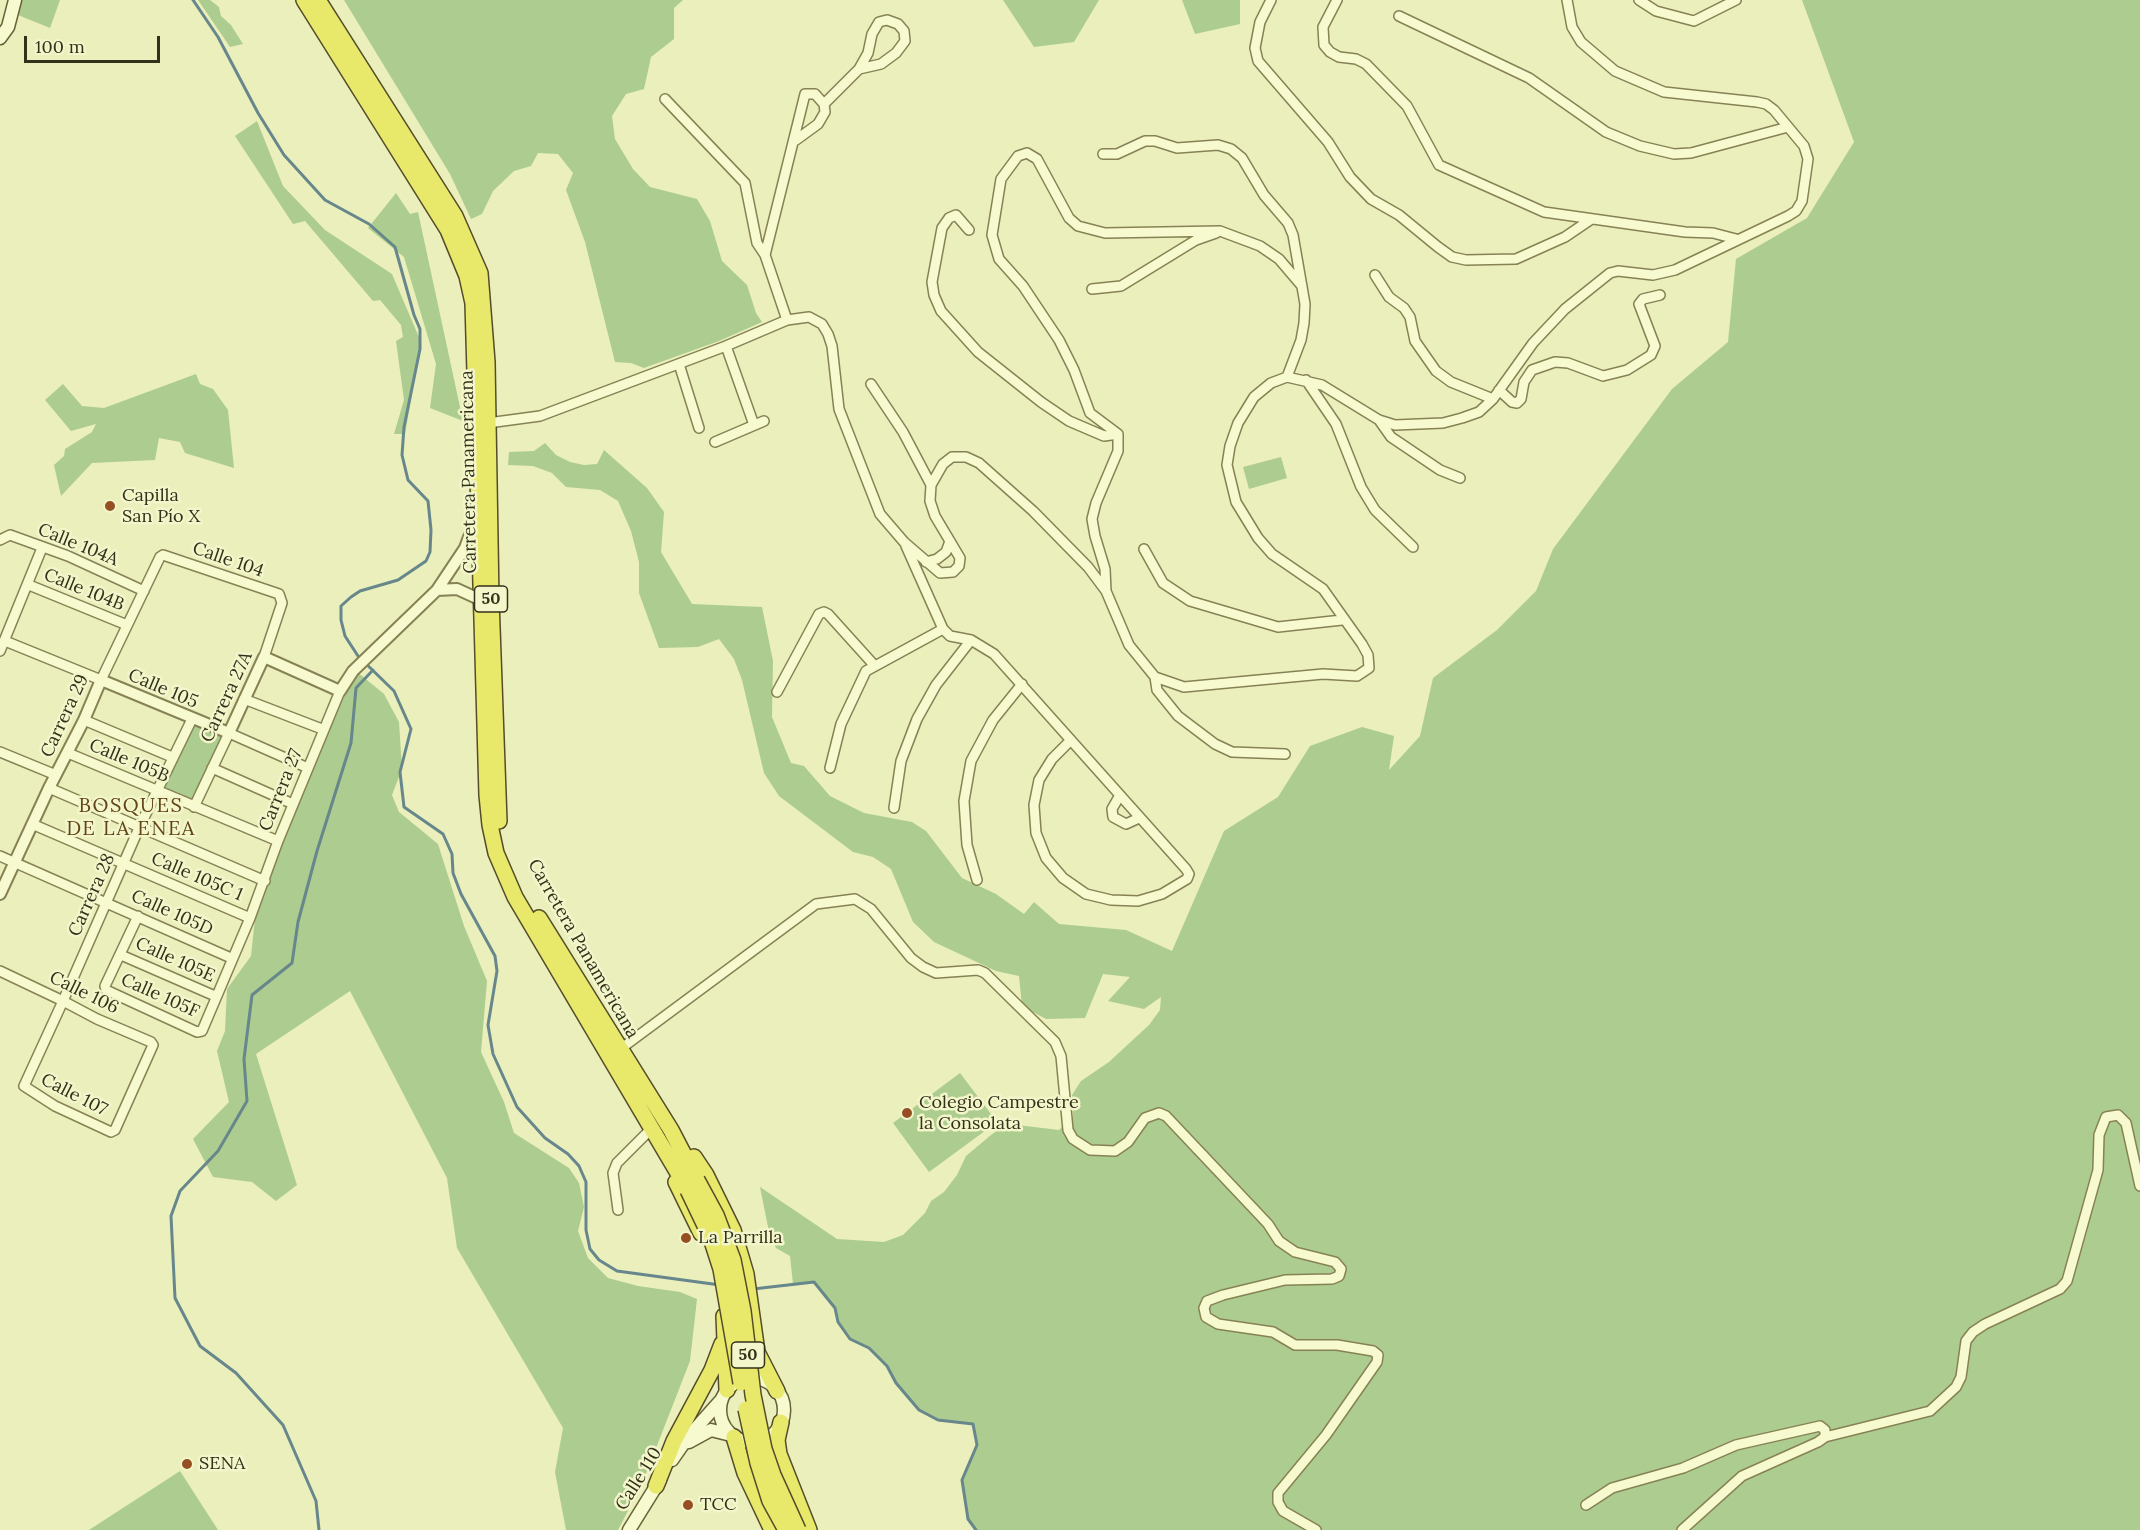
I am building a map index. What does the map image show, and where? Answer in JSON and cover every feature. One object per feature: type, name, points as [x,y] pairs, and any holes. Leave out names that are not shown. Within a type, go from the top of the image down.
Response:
[{"type":"highway","name":"Carretera Panamericana","points":[[304,0],[448,230],[467,276],[473,303],[487,795],[489,825],[496,853],[515,897],[651,1129],[716,1215],[733,1260],[742,1305],[753,1395],[764,1449],[779,1492],[798,1530]]},
{"type":"highway","name":"Carretera Panamericana","points":[[318,0],[455,216],[480,273],[484,301],[491,600],[501,830],[510,865],[524,892],[619,1050],[671,1130],[721,1269],[750,1433],[770,1501],[786,1530]]},
{"type":"highway","points":[[671,1130],[700,1165],[733,1230],[747,1274],[757,1352],[777,1391]]},
{"type":"highway","points":[[667,1153],[679,1191],[704,1240],[714,1266],[724,1317],[725,1394]]},
{"type":"highway","points":[[656,1486],[674,1441],[712,1370],[725,1335]]},
{"type":"highway","points":[[782,1422],[777,1440],[779,1454],[809,1530]]},
{"type":"highway","points":[[733,1436],[745,1473],[772,1530]]},
{"type":"main road","points":[[0,38],[8,27],[15,0]]},
{"type":"main road","points":[[680,1447],[711,1430],[749,1442],[765,1439],[782,1422],[783,1406],[777,1391],[770,1384],[752,1378],[743,1380],[725,1394],[721,1419],[733,1436]]},
{"type":"main road","name":"Calle 110","points":[[629,1530],[680,1447],[725,1394]]},
{"type":"street","points":[[1271,0],[1260,22],[1255,48],[1258,61],[1328,142],[1350,177],[1371,199],[1399,215],[1452,257],[1466,260],[1516,259],[1565,237],[1590,220]]},
{"type":"street","points":[[1337,0],[1323,27],[1324,45],[1339,57],[1356,59],[1366,64],[1407,106],[1439,165],[1544,213],[1685,232],[1713,233],[1736,239]]},
{"type":"street","points":[[1155,677],[1184,687],[1323,674],[1357,676],[1369,668],[1368,655],[1323,589],[1272,554],[1258,538],[1236,502],[1229,484],[1227,465],[1230,446],[1238,423],[1254,397],[1271,383],[1287,377],[1322,385],[1379,420],[1395,425],[1443,423],[1479,412],[1494,399],[1533,343],[1565,309],[1610,273],[1618,271],[1662,273],[1788,216],[1802,201],[1808,159],[1804,146],[1766,104],[1664,92],[1615,71],[1581,42],[1572,27],[1567,0]]},
{"type":"street","points":[[1639,0],[1656,11],[1694,21],[1736,0]]},
{"type":"street","points":[[1399,16],[1528,78],[1606,132],[1640,146],[1674,154],[1691,153],[1788,127]]},
{"type":"street","points":[[824,104],[859,69],[868,53],[872,34],[879,22],[887,20],[898,24],[904,31],[905,41],[896,53],[881,64],[859,69]]},
{"type":"street","points":[[765,255],[796,140],[805,94],[815,94],[824,104],[825,112],[818,124],[796,140]]},
{"type":"street","points":[[664,99],[745,183],[757,243],[765,255],[787,320]]},
{"type":"street","points":[[1103,154],[1117,154],[1145,141],[1177,148],[1218,145],[1231,149],[1242,158],[1264,195],[1288,223],[1293,235],[1302,286],[1304,323],[1301,340],[1287,377]]},
{"type":"street","points":[[1118,434],[1090,413],[1074,370],[1059,340],[1023,286],[999,259],[992,235],[1001,179],[1018,156],[1027,153],[1037,159],[1069,218],[1078,226],[1106,233],[1221,231],[1260,246],[1279,259],[1302,286]]},
{"type":"street","points":[[969,230],[956,215],[949,218],[942,228],[932,282],[934,295],[941,311],[978,352],[1041,402],[1069,421],[1104,436],[1118,434]]},
{"type":"street","points":[[1092,289],[1120,286],[1196,240],[1221,231]]},
{"type":"street","points":[[1375,275],[1389,297],[1404,308],[1410,317],[1415,341],[1436,371],[1451,382],[1494,399]]},
{"type":"street","points":[[1499,390],[1512,402],[1517,403],[1521,399],[1524,382],[1532,370],[1555,362],[1568,363],[1603,376],[1628,370],[1651,355],[1654,346],[1639,304],[1643,299],[1660,295]]},
{"type":"street","points":[[488,423],[540,416],[726,346],[787,320],[809,317],[822,324],[828,334],[832,346],[838,409],[880,514],[904,542],[940,573],[953,572],[959,566],[960,558],[934,516],[930,501],[931,485],[936,471],[952,457],[966,457],[979,463],[1033,511],[1088,567],[1106,591],[1129,645],[1155,677],[1157,690],[1178,716],[1215,744],[1232,752],[1285,754]]},
{"type":"street","points":[[726,346],[754,425]]},
{"type":"street","points":[[679,364],[699,428]]},
{"type":"street","points":[[1306,380],[1336,424],[1361,487],[1375,510],[1413,547]]},
{"type":"street","points":[[871,384],[903,432],[931,485]]},
{"type":"street","points":[[1379,420],[1391,437],[1440,470],[1460,478]]},
{"type":"street","points":[[715,442],[764,421]]},
{"type":"street","points":[[1106,591],[1105,569],[1092,519],[1095,503],[1118,451],[1118,434]]},
{"type":"street","name":"Carrera 27","points":[[201,1031],[250,918],[292,804],[340,691],[354,670],[437,590],[465,548],[478,512]]},
{"type":"street","name":"Calle 104A","points":[[0,540],[10,536],[68,556],[144,591]]},
{"type":"street","points":[[926,562],[937,559],[946,552],[950,541]]},
{"type":"street","points":[[904,542],[944,629],[950,636],[971,640],[994,654],[1186,868],[1189,874],[1187,879],[1162,894],[1138,901],[1111,900],[1086,894],[1063,878],[1046,858],[1036,833],[1034,805],[1039,780],[1052,759],[1071,740]]},
{"type":"street","points":[[0,651],[42,548]]},
{"type":"street","points":[[1144,549],[1163,583],[1190,601],[1278,627],[1342,620]]},
{"type":"street","name":"Carrera 29","points":[[0,894],[49,788],[84,720],[100,680],[163,555]]},
{"type":"street","name":"Calle 104","points":[[163,555],[282,597]]},
{"type":"street","name":"Calle 104B","points":[[28,585],[127,625]]},
{"type":"street","points":[[437,590],[457,590],[481,600]]},
{"type":"street","name":"Carrera 27A","points":[[194,807],[264,657],[282,597]]},
{"type":"street","points":[[777,692],[819,614],[824,612],[874,665]]},
{"type":"street","points":[[830,768],[841,724],[860,679],[874,665],[944,629]]},
{"type":"street","points":[[894,808],[901,761],[917,719],[936,685],[971,640]]},
{"type":"street","name":"Calle 105","points":[[5,641],[308,768]]},
{"type":"street","points":[[264,657],[340,691]]},
{"type":"street","points":[[977,880],[967,845],[964,801],[971,761],[993,720],[1022,684]]},
{"type":"street","points":[[244,699],[322,729]]},
{"type":"street","name":"Carrera 28","points":[[24,1086],[139,828],[192,719]]},
{"type":"street","points":[[84,720],[172,757]]},
{"type":"street","points":[[0,752],[56,775]]},
{"type":"street","name":"Calle 105B","points":[[68,753],[278,841]]},
{"type":"street","points":[[212,768],[292,804]]},
{"type":"street","points":[[49,788],[265,880]]},
{"type":"street","points":[[1120,795],[1112,809],[1113,817],[1126,824],[1139,818]]},
{"type":"street","name":"Calle 105C 1","points":[[32,824],[250,918]]},
{"type":"street","name":"Calle 105D","points":[[0,856],[231,958]]},
{"type":"street","points":[[619,1050],[816,904],[855,899],[871,909],[910,958],[922,967],[936,973],[978,970],[985,973],[1055,1041],[1061,1056],[1068,1130],[1073,1139],[1090,1150],[1115,1151],[1128,1142],[1145,1118],[1158,1113],[1166,1116],[1268,1224],[1279,1241],[1295,1252],[1335,1262],[1341,1269],[1339,1276],[1332,1279],[1285,1280],[1223,1294],[1207,1301],[1204,1308],[1206,1317],[1218,1324],[1273,1332],[1295,1345],[1337,1345],[1373,1351],[1378,1355],[1377,1362],[1326,1436],[1278,1493],[1278,1502],[1283,1512],[1316,1530]]},
{"type":"street","points":[[121,955],[138,916]]},
{"type":"street","name":"Calle 105F","points":[[121,955],[105,986],[106,990],[197,1032],[201,1031]]},
{"type":"street","name":"Calle 105E","points":[[121,955],[215,996]]},
{"type":"street","name":"Calle 106","points":[[0,971],[153,1045],[115,1130],[111,1132]]},
{"type":"street","name":"Calle 107","points":[[24,1086],[56,1106],[111,1132]]},
{"type":"street","points":[[1682,1530],[1742,1476],[1825,1437],[1930,1410],[1956,1387],[1961,1377],[1966,1341],[1973,1332],[1985,1324],[2060,1289],[2067,1281],[2098,1170],[2098,1135],[2106,1117],[2118,1115],[2127,1123],[2140,1186]]},
{"type":"street","points":[[618,1209],[613,1173],[617,1163],[651,1129]]},
{"type":"street","points":[[1586,1504],[1612,1488],[1683,1467],[1736,1445],[1820,1426],[1825,1430],[1825,1437]]},
{"type":"green space","points":[[20,0],[60,0],[50,28],[18,15]]},
{"type":"green space","points":[[198,0],[210,0],[219,7],[221,16],[231,25],[243,44],[230,47]]},
{"type":"green space","points":[[344,0],[683,0],[674,8],[674,39],[651,57],[644,89],[626,94],[612,116],[615,139],[633,169],[650,187],[697,199],[710,221],[722,261],[747,285],[756,313],[762,322],[719,341],[644,368],[631,363],[615,362],[585,242],[566,190],[573,173],[558,154],[538,153],[531,166],[514,171],[493,191],[482,214],[471,219],[450,174]]},
{"type":"green space","points":[[1003,0],[1099,0],[1074,42],[1034,47]]},
{"type":"green space","points":[[1182,0],[1240,0],[1240,24],[1195,34]]},
{"type":"green space","points":[[1802,0],[2140,0],[2140,1530],[976,1530],[968,1519],[962,1480],[977,1445],[973,1424],[938,1420],[919,1410],[896,1383],[887,1366],[869,1348],[850,1339],[838,1322],[835,1308],[814,1282],[793,1284],[790,1256],[776,1248],[769,1232],[760,1187],[837,1239],[884,1242],[903,1235],[925,1213],[931,1201],[944,1192],[957,1175],[966,1156],[1002,1127],[1017,1125],[1059,1130],[1073,1116],[1072,1095],[1081,1081],[1109,1062],[1149,1025],[1160,1010],[1161,997],[1144,1009],[1108,1001],[1130,977],[1103,974],[1085,1018],[1046,1019],[1022,1006],[1019,976],[996,971],[934,942],[913,922],[891,869],[873,857],[853,852],[779,796],[764,773],[742,680],[734,659],[719,639],[698,647],[659,648],[639,593],[639,562],[631,531],[618,501],[600,490],[566,487],[552,473],[533,466],[508,465],[509,452],[534,451],[545,443],[556,455],[570,462],[584,465],[597,464],[604,450],[647,488],[664,512],[661,552],[692,604],[762,607],[773,661],[772,717],[791,763],[804,766],[830,796],[864,813],[912,822],[926,831],[962,878],[996,894],[1024,914],[1034,902],[1059,924],[1126,930],[1172,951],[1224,831],[1278,797],[1310,746],[1362,727],[1394,736],[1389,770],[1420,736],[1433,678],[1497,630],[1536,591],[1553,549],[1672,389],[1728,342],[1736,259],[1807,218],[1854,142]]},
{"type":"green space","points":[[257,121],[283,186],[325,230],[392,274],[421,342],[405,434],[394,434],[404,400],[396,341],[403,337],[401,325],[380,300],[373,301],[305,221],[293,224],[235,136]]},
{"type":"green space","points":[[396,193],[410,214],[418,212],[463,421],[430,408],[436,364],[404,257],[368,228]]},
{"type":"green space","points":[[196,374],[200,384],[213,389],[228,410],[234,468],[185,453],[180,442],[159,438],[155,460],[92,463],[61,496],[54,465],[64,456],[65,449],[92,432],[96,424],[71,431],[45,400],[63,384],[82,406],[104,408]]},
{"type":"green space","points":[[1281,457],[1287,478],[1249,489],[1243,467]]},
{"type":"green space","points":[[356,671],[384,694],[399,722],[402,769],[392,795],[399,812],[438,844],[464,926],[487,981],[481,1052],[504,1102],[514,1133],[569,1168],[579,1183],[584,1207],[578,1231],[588,1258],[608,1278],[638,1286],[680,1292],[697,1299],[690,1361],[642,1484],[618,1530],[566,1530],[555,1472],[563,1428],[457,1248],[447,1178],[350,991],[256,1054],[297,1185],[276,1201],[252,1182],[213,1177],[193,1139],[229,1102],[217,1051],[225,1031],[227,989],[251,956],[255,918],[282,842],[342,697]]},
{"type":"green space","points":[[192,719],[229,733],[194,807],[157,791]]},
{"type":"green space","points":[[960,1073],[997,1122],[929,1172],[893,1123]]},
{"type":"green space","points":[[180,1471],[218,1530],[89,1530]]},
{"type":"waterway","points":[[193,0],[218,37],[258,113],[284,155],[325,200],[369,224],[395,247],[420,329],[420,349],[404,427],[402,455],[408,480],[428,501],[431,530],[430,552],[426,561],[398,580],[360,591],[351,597],[341,606],[341,620],[345,636],[358,656],[394,691],[411,729],[400,772],[404,807],[443,834],[452,854],[453,873],[461,894],[495,956],[497,971],[488,1025],[493,1054],[517,1107],[545,1138],[568,1154],[579,1166],[586,1182],[586,1230],[590,1249],[599,1260],[617,1271],[720,1285]]},
{"type":"waterway","points":[[319,1530],[316,1501],[283,1425],[236,1373],[200,1346],[175,1298],[171,1216],[180,1191],[218,1151],[247,1101],[244,1059],[252,995],[292,963],[298,922],[317,851],[351,743],[356,688],[373,670]]},
{"type":"waterway","points":[[753,1289],[814,1282],[835,1308],[838,1322],[850,1339],[869,1348],[887,1366],[896,1383],[919,1410],[938,1420],[973,1424],[977,1445],[962,1480],[968,1519],[976,1530]]},
{"type":"place","name":"Capilla San Pío X","points":[[110,506]]},
{"type":"place","name":"Colegio Campestre la Consolata","points":[[907,1113]]},
{"type":"place","name":"La Parrilla","points":[[686,1238]]},
{"type":"place","name":"SENA","points":[[187,1464]]},
{"type":"place","name":"TCC","points":[[688,1505]]},
{"type":"district","name":"BOSQUES DE LA ENEA","points":[[131,818]]}]
